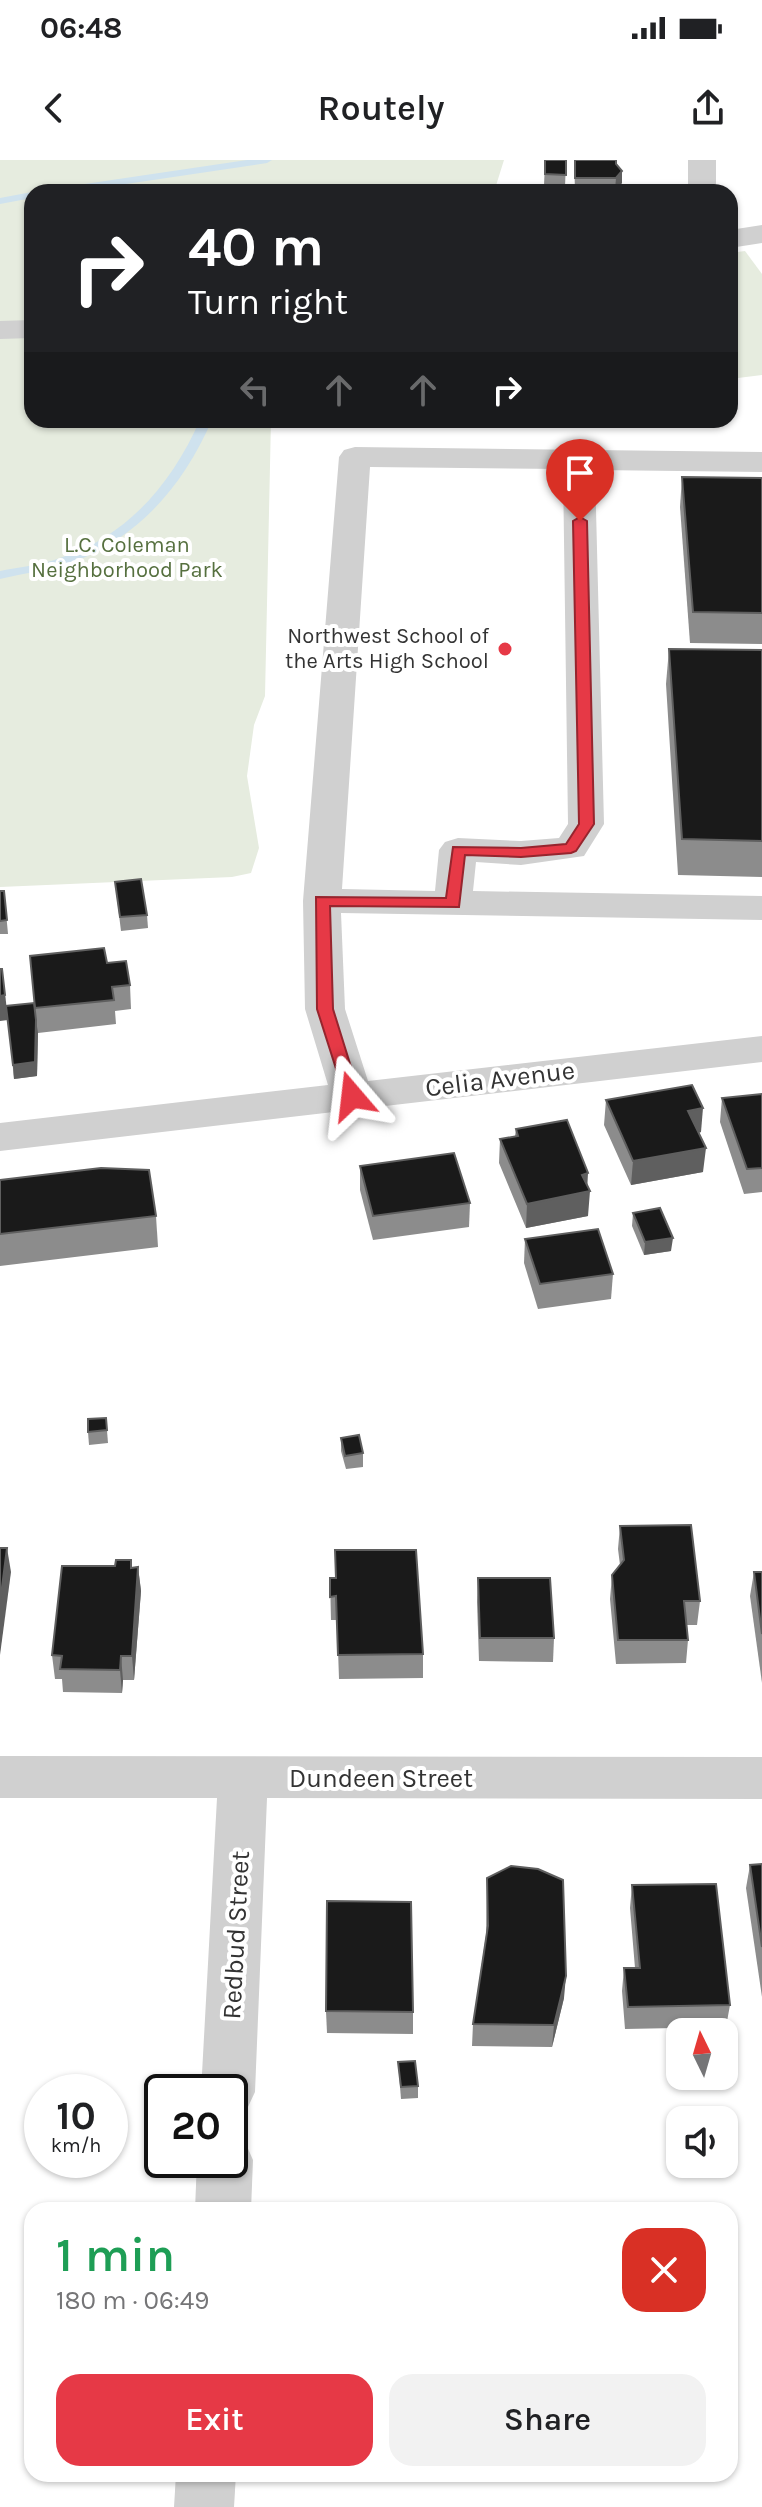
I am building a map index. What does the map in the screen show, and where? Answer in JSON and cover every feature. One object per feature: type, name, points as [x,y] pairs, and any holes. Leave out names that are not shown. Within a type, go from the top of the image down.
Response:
[{"type":"street","points":[[702,160],[702,184]]},
{"type":"street","points":[[738,238],[762,234]]},
{"type":"street","points":[[0,330],[24,329]]},
{"type":"street","points":[[352,1096],[325,1009],[322,901],[355,457],[762,462]]},
{"type":"street","points":[[453,903],[458,850],[521,853],[571,848],[586,824],[579,460]]},
{"type":"street","points":[[322,901],[762,908]]},
{"type":"street","name":"Celia Avenue","points":[[0,1137],[762,1049]]},
{"type":"street","name":"Dundeen Street","points":[[0,1777],[762,1778]]},
{"type":"street","name":"Redbud Street","points":[[229,2074],[243,1778]]},
{"type":"street","points":[[223,2202],[224,2178]]},
{"type":"street","points":[[204,2507],[206,2482]]},
{"type":"green space","name":"L.C. Coleman Neighborhood Park","points":[[0,160],[504,160],[496,184],[24,184],[24,428],[271,428],[265,696],[254,725],[247,776],[259,848],[251,873],[232,877],[0,887]]},
{"type":"green space","points":[[745,251],[762,274],[762,375],[738,378],[738,252]]},
{"type":"building","points":[[545,160],[566,160],[566,175],[545,174]]},
{"type":"building","points":[[575,160],[616,160],[622,171],[616,178],[575,178]]},
{"type":"building","points":[[682,477],[762,478],[762,613],[693,612]]},
{"type":"building","points":[[669,649],[762,650],[762,841],[682,839]]},
{"type":"building","points":[[141,879],[147,915],[120,917],[115,882]]},
{"type":"building","points":[[0,891],[4,891],[7,920],[0,921]]},
{"type":"building","points":[[104,948],[107,963],[126,961],[130,985],[112,987],[114,1000],[35,1008],[30,956]]},
{"type":"building","points":[[0,969],[5,995],[0,996]]},
{"type":"building","points":[[34,1003],[35,1062],[13,1065],[6,1006]]},
{"type":"building","points":[[692,1085],[703,1108],[688,1111],[706,1148],[633,1161],[606,1100]]},
{"type":"building","points":[[762,1094],[762,1168],[747,1169],[722,1098]]},
{"type":"building","points":[[567,1120],[588,1173],[582,1175],[590,1191],[527,1204],[500,1139],[518,1136],[516,1129]]},
{"type":"building","points":[[454,1153],[470,1203],[373,1216],[360,1166]]},
{"type":"building","points":[[101,1168],[149,1170],[156,1216],[0,1234],[0,1180]]},
{"type":"building","points":[[660,1208],[673,1238],[645,1242],[633,1213]]},
{"type":"building","points":[[598,1229],[613,1274],[540,1284],[525,1239]]},
{"type":"building","points":[[106,1418],[107,1430],[88,1432],[88,1419]]},
{"type":"building","points":[[359,1435],[363,1453],[345,1456],[341,1438]]},
{"type":"building","points":[[691,1525],[700,1601],[684,1601],[688,1640],[618,1640],[612,1575],[624,1560],[620,1526]]},
{"type":"building","points":[[0,1548],[7,1548],[0,1603]]},
{"type":"building","points":[[335,1550],[416,1550],[423,1654],[338,1655],[336,1596],[330,1597],[330,1578],[336,1578]]},
{"type":"building","points":[[116,1560],[131,1560],[131,1568],[138,1567],[132,1656],[121,1656],[120,1670],[60,1669],[62,1656],[52,1655],[62,1566],[115,1566]]},
{"type":"building","points":[[754,1572],[762,1572],[762,1634]]},
{"type":"building","points":[[478,1578],[550,1578],[554,1638],[480,1638]]},
{"type":"building","points":[[762,1864],[762,1947],[750,1865]]},
{"type":"building","points":[[511,1866],[538,1869],[563,1880],[566,1976],[554,2025],[473,2024],[488,1926],[487,1878]]},
{"type":"building","points":[[716,1884],[730,2005],[628,2007],[624,1968],[640,1968],[632,1885]]},
{"type":"building","points":[[327,1901],[411,1902],[413,2012],[326,2011]]},
{"type":"building","points":[[415,2061],[418,2086],[401,2087],[398,2062]]},
{"type":"waterway","points":[[105,184],[267,160]]},
{"type":"waterway","points":[[0,201],[24,196]]},
{"type":"waterway","points":[[0,575],[67,560],[113,538],[152,506],[168,487],[203,428]]},
{"type":"place","name":"Northwest School of the Arts High School","points":[[505,649]]},
{"type":"route","points":[[352,1096],[325,1009],[322,901],[453,903],[458,850],[521,853],[571,848],[586,824],[580,521]]}]
